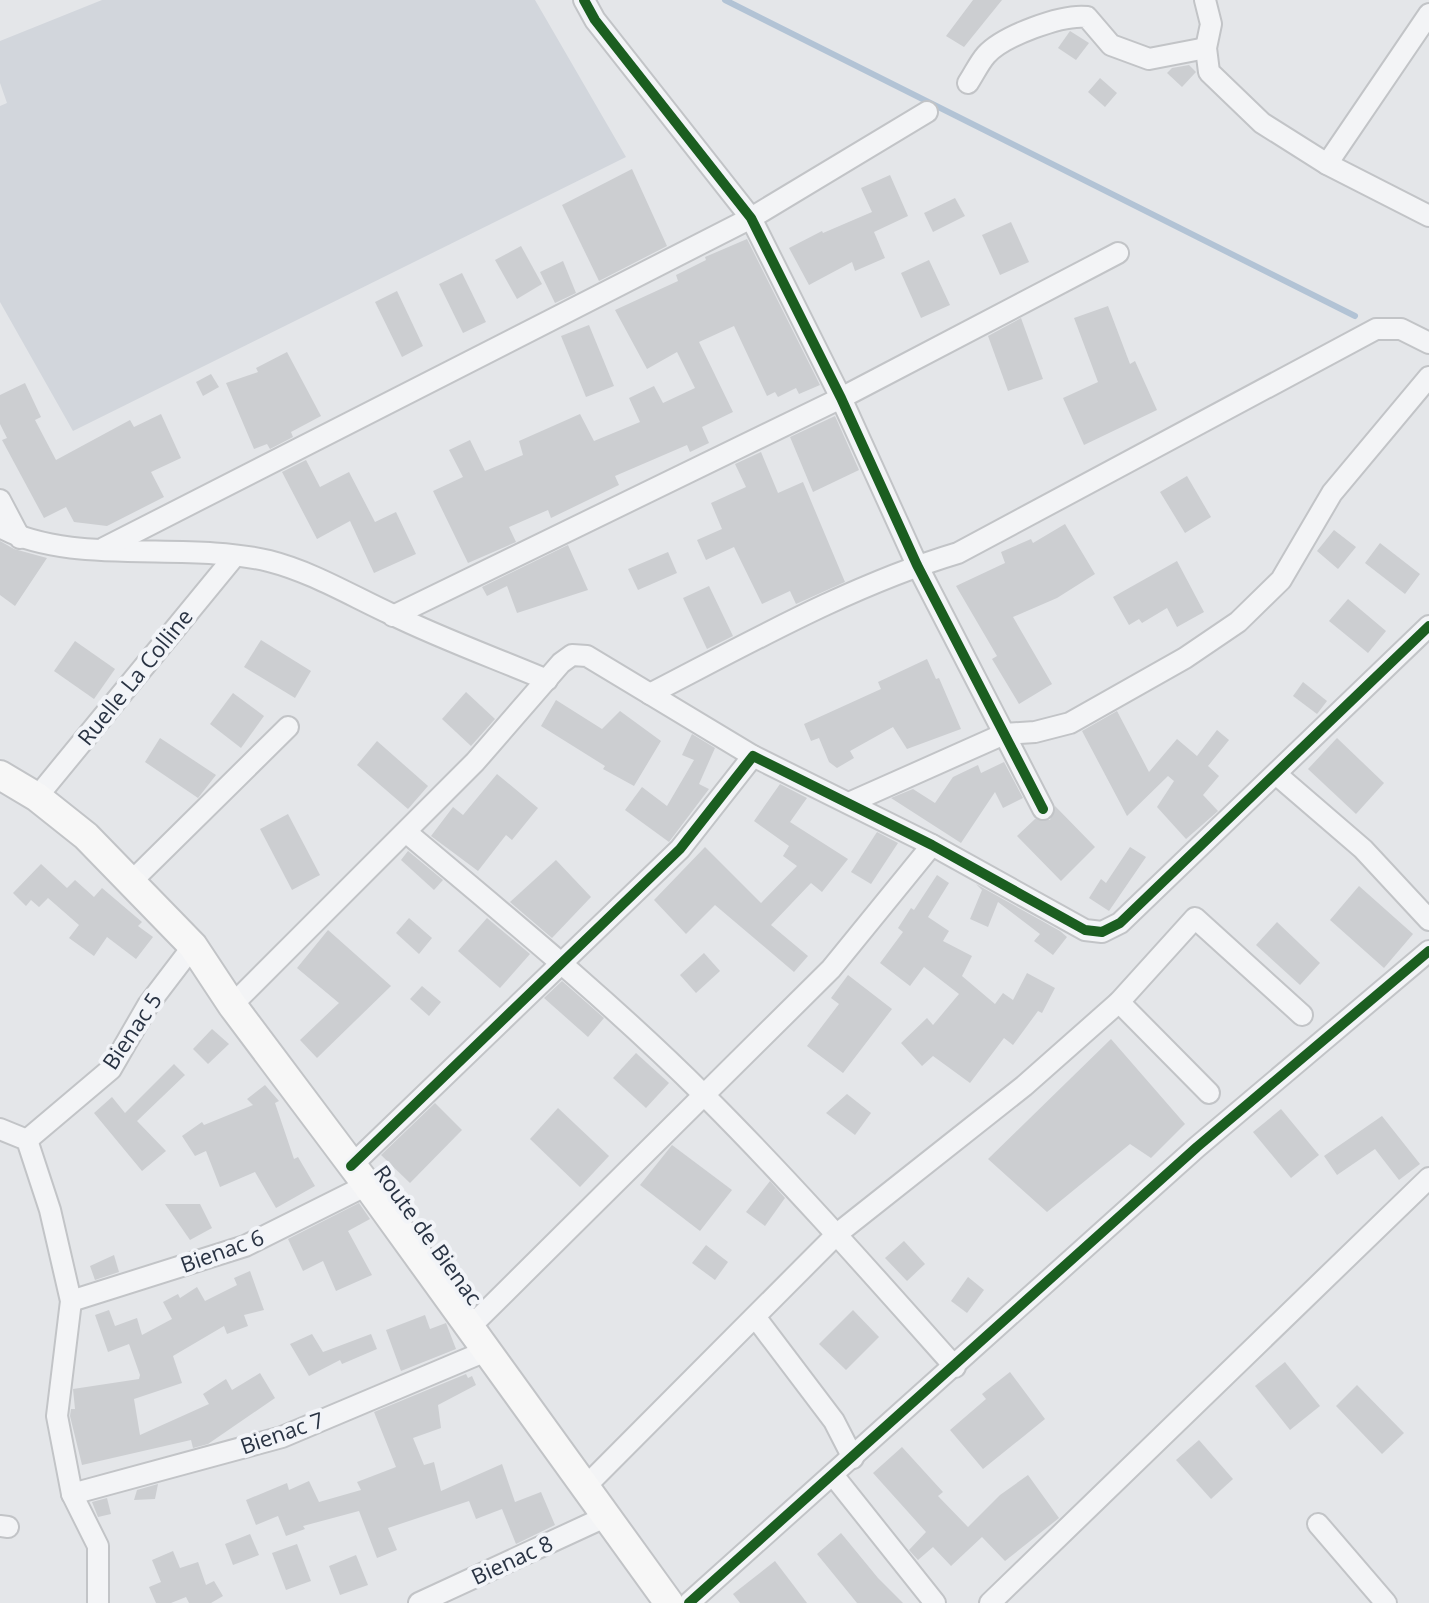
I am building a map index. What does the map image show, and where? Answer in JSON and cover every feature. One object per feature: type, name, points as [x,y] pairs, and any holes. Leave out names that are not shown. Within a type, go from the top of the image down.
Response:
[{"type":"main road","name":"Route de Bienac","points":[[0,775],[37,797],[86,836],[133,880],[193,946],[232,1005],[669,1603]]},
{"type":"street","points":[[584,0],[595,20],[751,218],[841,398],[917,565],[1043,809]]},
{"type":"street","points":[[1205,0],[1211,24],[1206,48],[1209,72],[1262,123],[1327,164],[1429,216]]},
{"type":"street","points":[[1327,164],[1429,14]]},
{"type":"street","points":[[968,83],[986,55],[1004,41],[1073,15],[1087,17],[1111,45],[1149,59],[1206,48]]},
{"type":"street","points":[[104,548],[751,218],[927,112]]},
{"type":"street","points":[[393,616],[841,398],[1118,253]]},
{"type":"street","points":[[650,694],[741,647],[917,565],[958,553],[1376,329],[1401,329],[1429,343]]},
{"type":"street","points":[[849,803],[1004,734],[1035,732],[1070,723],[1185,658],[1238,622],[1281,580],[1332,493],[1429,377]]},
{"type":"street","points":[[0,500],[20,538]]},
{"type":"street","points":[[0,527],[20,538],[69,547],[186,549],[265,560],[304,571],[393,616],[547,680]]},
{"type":"street","name":"Ruelle La Colline","points":[[37,797],[234,557]]},
{"type":"street","points":[[232,1005],[475,762],[572,655],[587,656],[753,756],[932,845],[1085,930],[1102,932],[1120,923],[1429,626]]},
{"type":"street","points":[[133,880],[288,727]]},
{"type":"street","name":"Bienac 6","points":[[71,1301],[245,1246],[359,1175],[560,962],[680,849],[753,756]]},
{"type":"street","points":[[1276,774],[1363,849],[1429,920]]},
{"type":"street","points":[[406,832],[560,962],[703,1095],[837,1234],[955,1367]]},
{"type":"street","points":[[470,1327],[831,969],[932,845]]},
{"type":"street","points":[[584,1488],[837,1234],[1024,1086],[1119,1002],[1195,918],[1302,1015]]},
{"type":"street","name":"Bienac 5","points":[[27,1140],[111,1069],[148,1005],[193,946]]},
{"type":"street","points":[[689,1603],[1197,1147],[1429,951]]},
{"type":"street","points":[[1119,1002],[1209,1093]]},
{"type":"street","points":[[0,1129],[27,1140],[50,1210],[71,1301],[57,1416],[72,1494],[98,1546],[98,1603]]},
{"type":"street","points":[[990,1603],[1429,1178]]},
{"type":"street","points":[[756,1318],[834,1421],[853,1458]]},
{"type":"street","name":"Bienac 7","points":[[72,1494],[282,1437],[486,1351]]},
{"type":"street","points":[[833,1475],[935,1603]]},
{"type":"street","name":"Bienac 8","points":[[419,1603],[605,1517]]},
{"type":"street","points":[[1318,1524],[1386,1603]]},
{"type":"shaded area","points":[[102,0],[535,0],[626,157],[73,431],[0,302],[0,106],[7,103],[0,83],[0,41]]},
{"type":"building","points":[[973,0],[1002,0],[964,47],[946,36]]},
{"type":"building","points":[[1070,31],[1089,43],[1076,60],[1058,48]]},
{"type":"building","points":[[1189,65],[1196,72],[1182,87],[1167,73],[1172,68]]},
{"type":"building","points":[[1100,78],[1117,93],[1105,107],[1088,92]]},
{"type":"building","points":[[632,169],[667,246],[599,281],[562,205]]},
{"type":"building","points":[[890,175],[908,216],[874,232],[885,258],[855,271],[852,262],[809,285],[789,248],[822,231],[872,212],[861,188]]},
{"type":"building","points":[[955,198],[965,216],[933,232],[924,213]]},
{"type":"building","points":[[1011,222],[1029,262],[1000,275],[982,235]]},
{"type":"building","points":[[747,239],[820,385],[799,394],[796,388],[778,397],[775,392],[767,396],[734,326],[699,342],[733,412],[702,427],[709,443],[690,452],[687,445],[615,476],[619,485],[551,518],[548,510],[509,527],[516,542],[468,563],[433,491],[463,477],[449,450],[470,440],[485,471],[523,455],[519,441],[580,414],[594,441],[640,422],[629,398],[654,386],[663,403],[695,388],[677,352],[647,369],[615,310],[678,281],[676,275],[706,260],[705,257]]},
{"type":"building","points":[[521,246],[542,284],[517,299],[495,260]]},
{"type":"building","points":[[929,260],[950,305],[921,318],[901,273]]},
{"type":"building","points":[[563,261],[576,293],[555,303],[540,272]]},
{"type":"building","points":[[462,273],[486,322],[463,333],[439,284]]},
{"type":"building","points":[[397,291],[423,346],[402,357],[375,302]]},
{"type":"building","points":[[1108,306],[1130,364],[1135,361],[1157,410],[1084,445],[1063,398],[1098,382],[1074,318]]},
{"type":"building","points":[[1021,318],[1043,379],[1008,391],[988,336]]},
{"type":"building","points":[[589,325],[614,386],[586,397],[561,336]]},
{"type":"building","points":[[287,352],[321,416],[291,432],[293,437],[270,449],[267,444],[254,449],[226,383],[258,372],[256,368]]},
{"type":"building","points":[[211,374],[219,387],[203,396],[196,382]]},
{"type":"building","points":[[25,383],[41,417],[35,420],[56,460],[130,420],[134,427],[161,414],[181,458],[151,472],[164,497],[107,526],[74,522],[66,507],[44,518],[2,440],[7,438],[0,424],[0,395]]},
{"type":"building","points":[[835,416],[859,470],[813,492],[790,437]]},
{"type":"building","points":[[761,452],[778,493],[803,482],[845,582],[796,604],[790,591],[762,604],[734,547],[706,560],[697,540],[722,529],[711,503],[746,487],[735,464]]},
{"type":"building","points":[[306,460],[320,487],[349,472],[375,522],[396,512],[416,554],[374,573],[350,521],[317,539],[282,472]]},
{"type":"building","points":[[1187,476],[1211,517],[1185,533],[1160,492]]},
{"type":"building","points":[[1065,524],[1095,574],[1057,598],[1013,617],[1052,684],[1019,704],[992,659],[997,656],[956,586],[1005,563],[1001,552],[1031,539],[1033,543]]},
{"type":"building","points":[[1334,530],[1356,547],[1338,569],[1317,551]]},
{"type":"building","points":[[0,541],[14,549],[47,558],[15,606],[0,595]]},
{"type":"building","points":[[1380,543],[1420,574],[1405,594],[1365,563]]},
{"type":"building","points":[[568,545],[588,590],[517,613],[507,586],[487,596],[482,587]]},
{"type":"building","points":[[668,552],[677,573],[638,590],[628,569]]},
{"type":"building","points":[[1177,561],[1204,612],[1177,627],[1167,608],[1142,623],[1139,619],[1129,625],[1113,597]]},
{"type":"building","points":[[709,586],[733,636],[707,649],[683,598]]},
{"type":"building","points":[[1348,599],[1386,631],[1368,653],[1329,621]]},
{"type":"building","points":[[261,640],[311,671],[295,698],[244,667]]},
{"type":"building","points":[[75,641],[115,669],[94,699],[54,671]]},
{"type":"building","points":[[927,659],[936,679],[939,678],[961,729],[907,749],[893,727],[850,751],[854,758],[837,768],[829,762],[819,738],[811,741],[804,724],[881,689],[878,682]]},
{"type":"building","points":[[1303,682],[1327,701],[1317,714],[1293,696]]},
{"type":"building","points":[[466,692],[495,719],[471,746],[442,719]]},
{"type":"building","points":[[233,693],[264,716],[241,748],[210,724]]},
{"type":"building","points":[[556,700],[602,729],[620,711],[661,741],[634,786],[603,769],[605,766],[541,726]]},
{"type":"building","points":[[1117,711],[1149,772],[1177,739],[1197,756],[1217,730],[1229,740],[1208,766],[1219,776],[1203,795],[1218,811],[1186,839],[1157,807],[1174,781],[1168,776],[1127,816],[1082,731]]},
{"type":"building","points":[[692,734],[715,748],[699,784],[709,789],[669,842],[625,810],[642,787],[667,806],[694,760],[682,755]]},
{"type":"building","points":[[160,738],[216,775],[198,798],[145,762]]},
{"type":"building","points":[[1337,738],[1384,783],[1356,814],[1308,769]]},
{"type":"building","points":[[377,741],[428,786],[408,809],[357,765]]},
{"type":"building","points":[[1004,762],[1023,798],[1003,808],[995,792],[961,843],[891,798],[913,789],[935,803],[953,777],[978,765],[981,773]]},
{"type":"building","points":[[497,774],[538,808],[512,840],[506,835],[478,871],[431,836],[453,807],[463,815]]},
{"type":"building","points":[[780,784],[807,798],[790,822],[848,859],[822,892],[811,883],[771,925],[808,956],[794,972],[715,905],[686,934],[654,900],[705,847],[761,903],[797,866],[783,856],[789,846],[754,821]]},
{"type":"building","points":[[1055,806],[1095,847],[1061,881],[1017,836],[1035,819],[1050,820]]},
{"type":"building","points":[[288,814],[320,875],[292,890],[260,829]]},
{"type":"building","points":[[877,832],[898,843],[871,884],[851,872]]},
{"type":"building","points":[[1130,847],[1146,857],[1109,911],[1089,898],[1101,879],[1106,883]]},
{"type":"building","points":[[408,851],[443,880],[434,890],[401,860]]},
{"type":"building","points":[[556,860],[591,897],[552,938],[510,902]]},
{"type":"building","points":[[41,864],[67,888],[75,880],[94,897],[102,888],[142,922],[138,926],[153,937],[136,959],[107,937],[94,956],[69,938],[79,925],[48,898],[39,907],[31,900],[26,906],[13,893]]},
{"type":"building","points":[[937,875],[949,883],[928,917],[949,931],[943,941],[972,956],[962,976],[995,1004],[1003,993],[1013,1000],[1027,973],[1055,988],[1042,1013],[1038,1011],[1013,1045],[1004,1038],[970,1083],[933,1056],[922,1066],[901,1043],[927,1018],[933,1025],[959,994],[924,967],[910,986],[880,963],[903,932],[898,928]]},
{"type":"building","points":[[976,884],[1067,937],[1053,955],[1034,941],[1040,934],[998,902],[988,927],[970,919],[982,890]]},
{"type":"building","points":[[1359,886],[1413,934],[1384,968],[1330,920]]},
{"type":"building","points":[[409,918],[432,938],[419,954],[396,933]]},
{"type":"building","points":[[487,918],[530,954],[500,988],[458,951]]},
{"type":"building","points":[[1277,922],[1320,963],[1300,985],[1256,945]]},
{"type":"building","points":[[328,930],[391,986],[317,1058],[300,1040],[339,1003],[297,968]]},
{"type":"building","points":[[704,953],[720,971],[696,993],[680,975]]},
{"type":"building","points":[[848,975],[892,1009],[843,1073],[807,1046],[839,1004],[831,998]]},
{"type":"building","points":[[562,981],[604,1018],[588,1037],[544,998]]},
{"type":"building","points":[[422,986],[441,1002],[429,1016],[410,999]]},
{"type":"building","points":[[212,1029],[229,1044],[208,1064],[193,1049]]},
{"type":"building","points":[[1111,1039],[1185,1124],[1151,1158],[1130,1144],[1047,1212],[988,1159]]},
{"type":"building","points":[[636,1053],[669,1083],[646,1108],[613,1078]]},
{"type":"building","points":[[174,1064],[185,1075],[137,1121],[166,1151],[142,1171],[94,1113],[112,1097],[125,1113]]},
{"type":"building","points":[[265,1085],[279,1101],[275,1103],[294,1159],[298,1157],[315,1186],[276,1208],[255,1172],[220,1187],[206,1151],[195,1156],[182,1136],[202,1122],[204,1125],[253,1105],[247,1099]]},
{"type":"building","points":[[847,1094],[871,1113],[855,1135],[826,1113]]},
{"type":"building","points":[[435,1103],[462,1130],[410,1183],[381,1155]]},
{"type":"building","points":[[558,1108],[609,1156],[580,1187],[530,1139]]},
{"type":"building","points":[[1281,1109],[1319,1155],[1291,1178],[1253,1132]]},
{"type":"building","points":[[1382,1116],[1420,1164],[1399,1180],[1375,1149],[1337,1175],[1324,1156]]},
{"type":"building","points":[[672,1145],[732,1190],[700,1231],[640,1185]]},
{"type":"building","points":[[770,1181],[785,1198],[765,1226],[746,1212]]},
{"type":"building","points":[[359,1203],[370,1219],[348,1231],[372,1275],[336,1291],[323,1261],[303,1271],[288,1239]]},
{"type":"building","points":[[165,1204],[200,1204],[212,1228],[190,1240]]},
{"type":"building","points":[[904,1241],[925,1264],[907,1281],[885,1258]]},
{"type":"building","points":[[706,1245],[728,1262],[715,1280],[692,1263]]},
{"type":"building","points":[[114,1255],[119,1272],[95,1280],[90,1266]]},
{"type":"building","points":[[250,1271],[264,1310],[244,1315],[248,1326],[227,1334],[224,1326],[173,1356],[182,1383],[134,1399],[140,1435],[209,1404],[203,1394],[226,1379],[232,1390],[260,1373],[275,1398],[208,1444],[193,1448],[191,1440],[82,1465],[70,1416],[71,1409],[75,1409],[73,1389],[139,1379],[140,1375],[129,1344],[108,1352],[95,1315],[109,1310],[115,1326],[137,1318],[142,1335],[172,1319],[163,1302],[178,1294],[180,1298],[197,1287],[205,1301],[237,1285],[234,1278]]},
{"type":"building","points":[[968,1277],[984,1290],[967,1313],[951,1301]]},
{"type":"building","points":[[853,1310],[879,1337],[846,1370],[819,1344]]},
{"type":"building","points":[[425,1315],[430,1329],[446,1323],[456,1349],[401,1371],[386,1330]]},
{"type":"building","points":[[312,1334],[323,1352],[371,1334],[377,1349],[342,1364],[340,1360],[309,1376],[290,1344]]},
{"type":"building","points":[[1285,1362],[1320,1406],[1290,1430],[1255,1386]]},
{"type":"building","points":[[1010,1372],[1045,1419],[983,1469],[950,1430],[986,1399],[982,1394]]},
{"type":"building","points":[[466,1374],[468,1378],[472,1376],[476,1385],[438,1405],[441,1428],[413,1438],[424,1465],[434,1462],[441,1491],[502,1464],[515,1502],[541,1492],[555,1525],[516,1544],[502,1509],[476,1519],[469,1501],[388,1528],[397,1550],[377,1558],[359,1511],[303,1526],[305,1529],[286,1536],[278,1516],[256,1525],[246,1500],[287,1483],[289,1490],[309,1481],[319,1502],[361,1490],[357,1482],[396,1467],[374,1412]]},
{"type":"building","points":[[1357,1385],[1404,1433],[1382,1454],[1336,1406]]},
{"type":"building","points":[[1199,1440],[1233,1479],[1211,1499],[1176,1460]]},
{"type":"building","points":[[902,1447],[943,1492],[938,1496],[968,1527],[1000,1495],[1028,1475],[1059,1518],[1005,1561],[982,1537],[951,1566],[933,1547],[918,1560],[909,1550],[926,1532],[873,1473]]},
{"type":"building","points":[[158,1484],[155,1499],[134,1500],[137,1490]]},
{"type":"building","points":[[107,1498],[111,1514],[98,1517],[92,1502]]},
{"type":"building","points":[[841,1533],[903,1603],[857,1603],[817,1554]]},
{"type":"building","points":[[250,1534],[259,1555],[233,1565],[225,1544]]},
{"type":"building","points":[[297,1544],[311,1581],[286,1590],[272,1553]]},
{"type":"building","points":[[173,1551],[180,1568],[198,1562],[206,1585],[214,1581],[223,1596],[211,1603],[189,1603],[186,1597],[171,1603],[156,1603],[149,1587],[161,1582],[152,1560]]},
{"type":"building","points":[[356,1555],[368,1585],[340,1595],[329,1566]]},
{"type":"building","points":[[775,1561],[807,1603],[740,1603],[733,1594]]},
{"type":"waterway","points":[[725,0],[1355,316]]},
{"type":"cycle path","points":[[584,0],[595,20],[751,218],[841,398],[917,565],[1043,809]]},
{"type":"cycle path","points":[[351,1166],[680,849],[753,756],[932,845],[1085,930],[1102,932],[1120,923],[1429,626]]},
{"type":"cycle path","points":[[689,1603],[1197,1147],[1429,951]]}]
